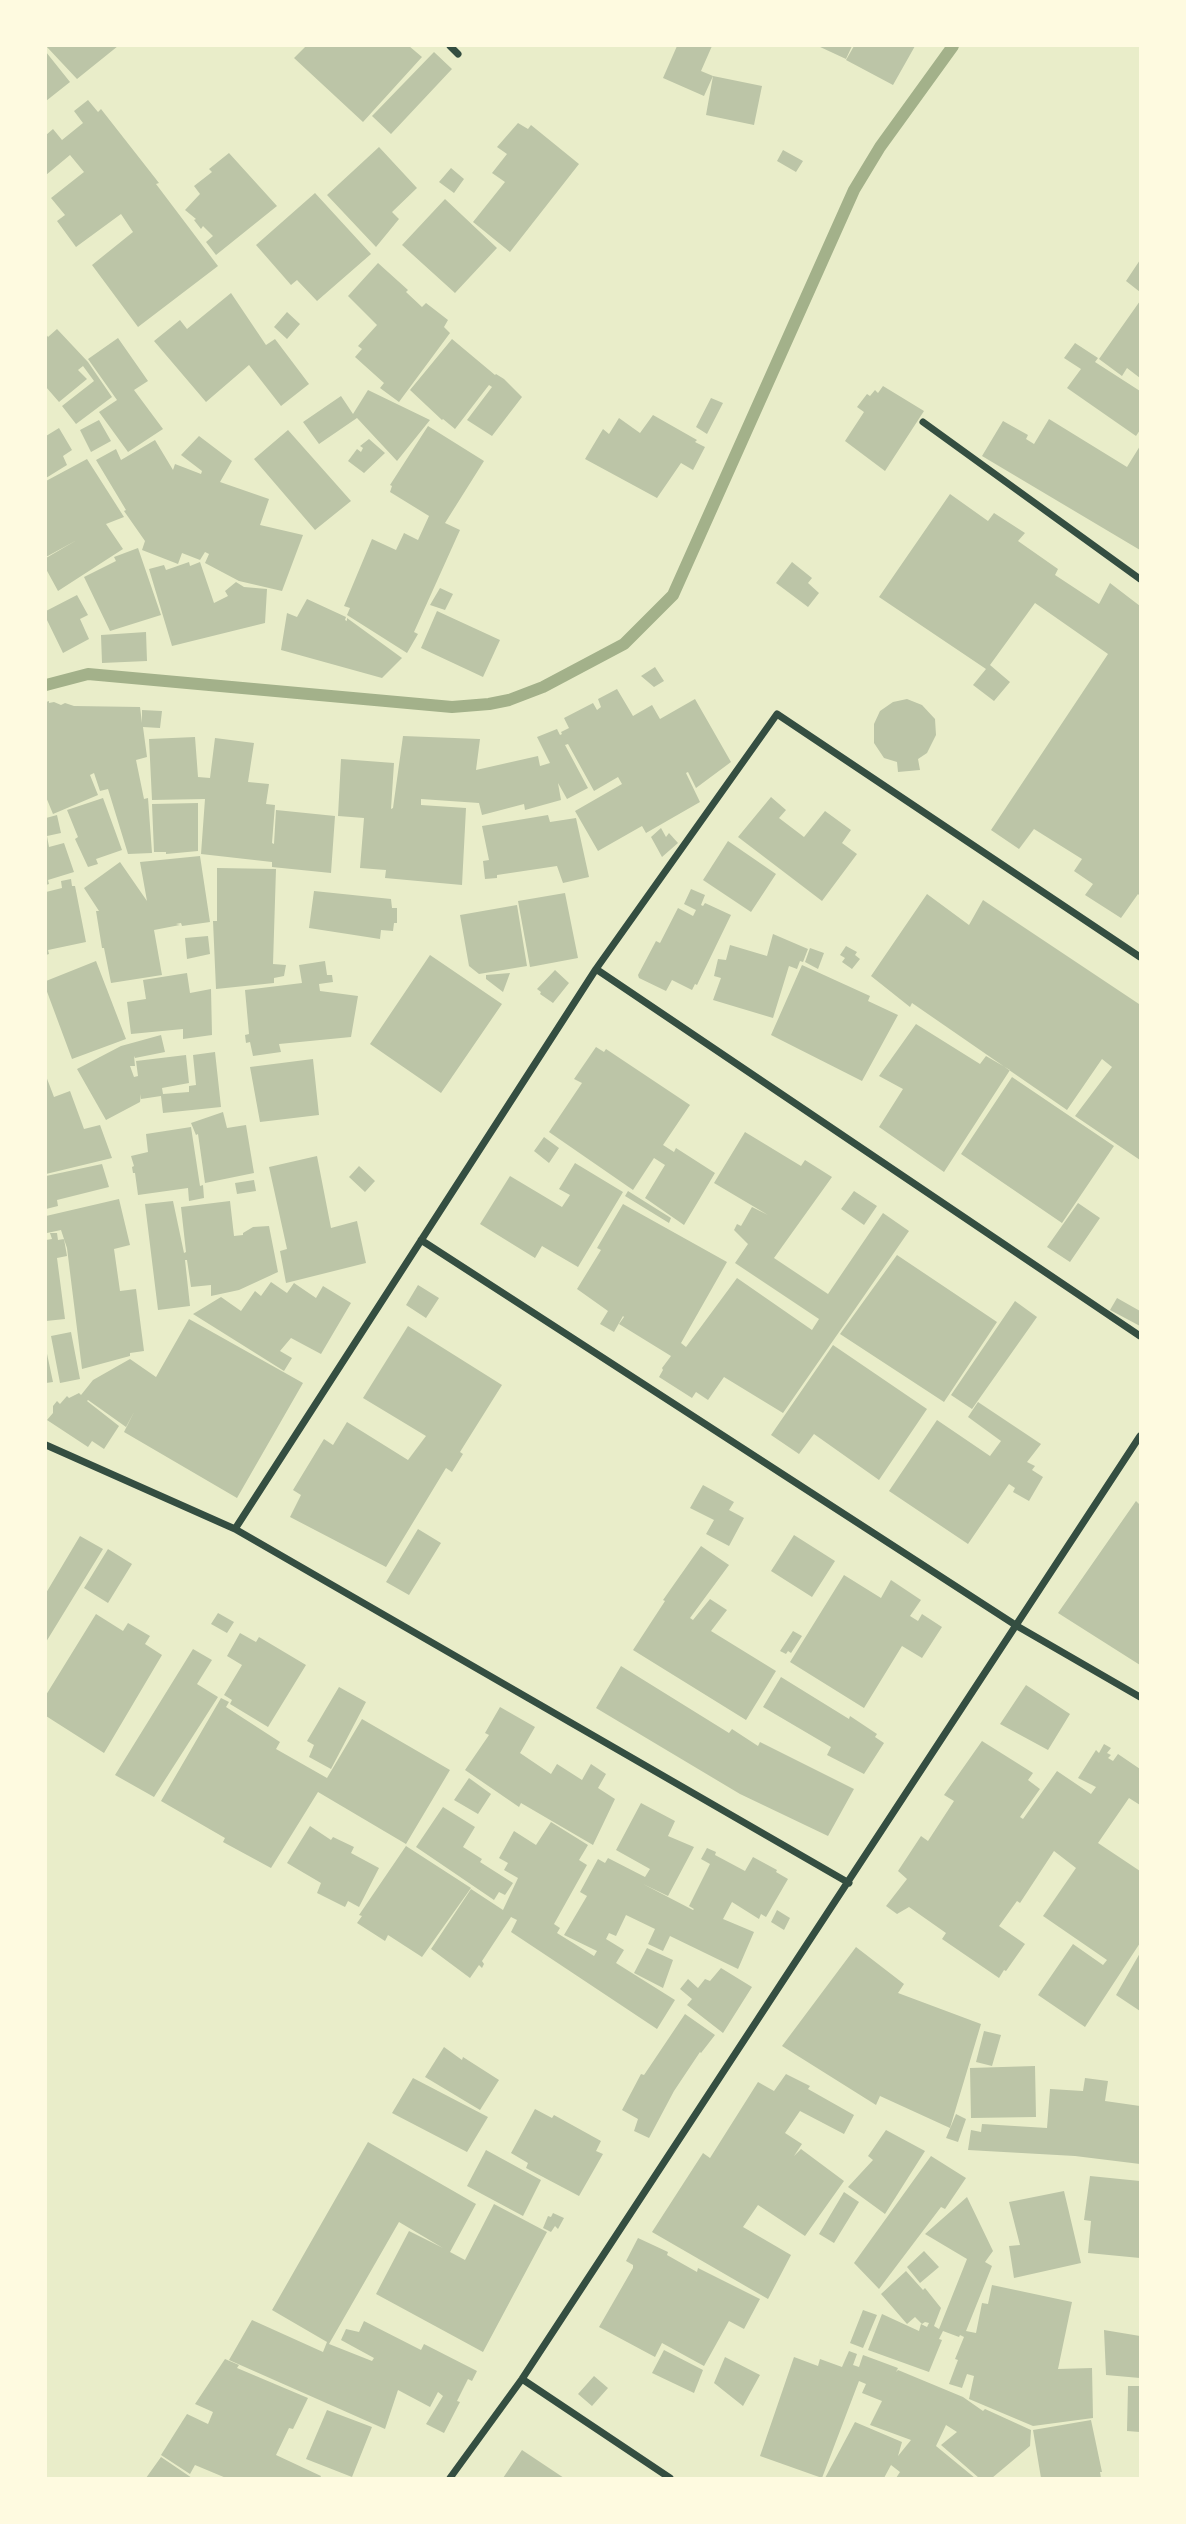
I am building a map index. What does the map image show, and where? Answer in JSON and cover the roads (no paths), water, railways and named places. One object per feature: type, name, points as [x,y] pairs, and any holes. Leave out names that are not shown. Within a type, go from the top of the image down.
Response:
[{"type":"street","points":[[450,46],[458,54]]},
{"type":"street","points":[[923,422],[1140,579]]},
{"type":"street","points":[[235,1529],[596,969],[778,714],[1140,957]]},
{"type":"street","points":[[596,969],[1140,1336]]},
{"type":"street","points":[[421,1240],[1017,1626],[1140,1697]]},
{"type":"street","points":[[450,2479],[523,2379],[1140,1436]]},
{"type":"street","points":[[46,1445],[235,1529],[849,1883]]},
{"type":"street","points":[[523,2379],[670,2479]]},
{"type":"waterway","points":[[46,685],[88,674],[452,707],[509,700],[543,687],[624,644],[673,595],[854,190],[880,147],[953,46]]}]
